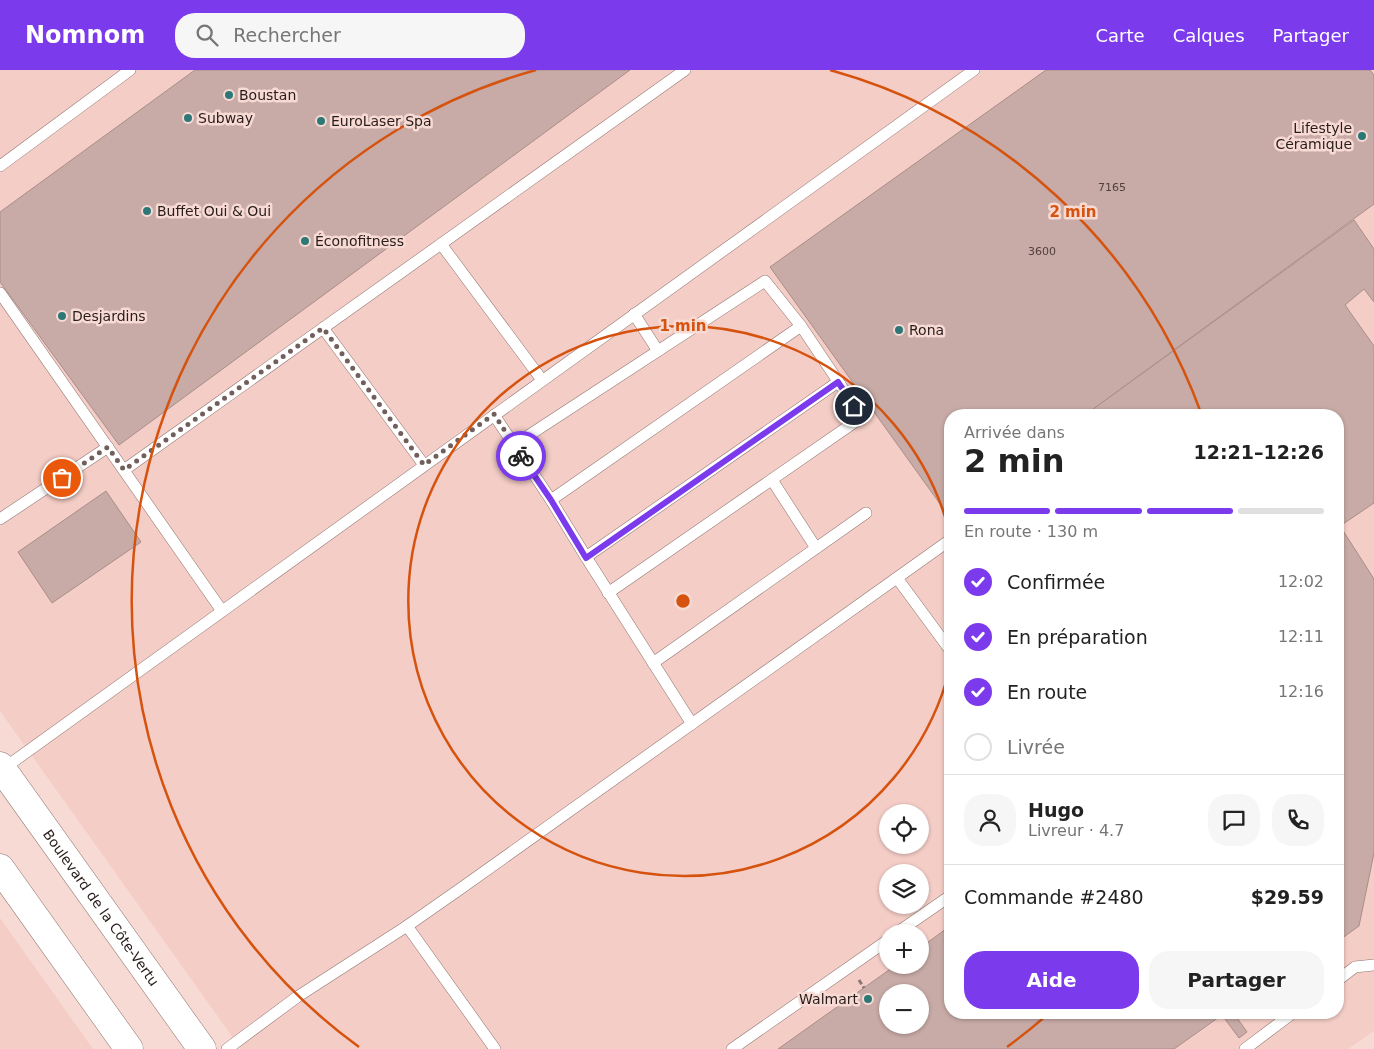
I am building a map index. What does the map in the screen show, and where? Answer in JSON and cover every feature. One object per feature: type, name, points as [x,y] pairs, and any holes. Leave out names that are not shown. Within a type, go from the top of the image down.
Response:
[{"type":"main road","name":"Boulevard de la Côte-Vertu","points":[[1,768],[202,1049]]},
{"type":"main road","points":[[0,868],[129,1049]]},
{"type":"lane","points":[[0,166],[130,70]]},
{"type":"lane","points":[[124,470],[685,70]]},
{"type":"lane","points":[[1,768],[974,70]]},
{"type":"lane","points":[[441,244],[542,380]]},
{"type":"lane","points":[[514,445],[765,281],[801,326],[862,417],[608,593]]},
{"type":"lane","points":[[0,293],[222,611]]},
{"type":"lane","points":[[634,314],[658,351]]},
{"type":"lane","points":[[551,500],[801,326]]},
{"type":"lane","points":[[323,328],[424,465]]},
{"type":"lane","points":[[586,558],[838,382]]},
{"type":"lane","points":[[494,414],[551,500],[692,724]]},
{"type":"lane","points":[[0,519],[108,447]]},
{"type":"lane","points":[[772,480],[816,548]]},
{"type":"lane","points":[[653,663],[866,513]]},
{"type":"lane","points":[[227,1049],[297,997],[407,926],[944,544]]},
{"type":"lane","points":[[897,578],[944,642]]},
{"type":"lane","points":[[910,924],[944,900]]},
{"type":"lane","points":[[407,926],[495,1049]]},
{"type":"lane","points":[[732,1049],[879,946]]},
{"type":"lane","points":[[1344,975],[1355,967],[1374,965]]},
{"type":"lane","points":[[1245,1049],[1285,1019]]},
{"type":"shaded area","points":[[0,70],[1374,70],[1374,1031],[1348,1049],[241,1049],[0,711]]},
{"type":"shaded area","points":[[0,918],[93,1049],[0,1049]]},
{"type":"building","points":[[195,70],[630,70],[119,445],[0,282],[0,212]]},
{"type":"building","points":[[1046,70],[1370,70],[1374,75],[1374,204],[1093,409],[944,409],[944,509],[770,267]]},
{"type":"building","points":[[1354,220],[1374,249],[1374,302],[1364,289],[1345,305],[1374,346],[1374,503],[1344,523],[1344,409],[1093,409]]},
{"type":"building","points":[[106,491],[141,542],[52,603],[18,552]]},
{"type":"building","points":[[1344,532],[1374,579],[1374,853],[1359,926],[1344,937]]},
{"type":"building","points":[[944,930],[944,1019],[1216,1019],[1174,1049],[778,1049],[883,974],[929,974],[929,941]]},
{"type":"building","points":[[1225,1019],[1238,1019],[1247,1032],[1239,1038]]},
{"type":"way so far","points":[[62,478],[108,447],[124,470],[323,328],[424,465],[494,414],[521,456]]},
{"type":"place","name":"Boustan","points":[[229,95]]},
{"type":"place","name":"Subway","points":[[188,118]]},
{"type":"place","name":"EuroLaser Spa","points":[[321,121]]},
{"type":"place","name":"Lifestyle Céramique","points":[[1362,136]]},
{"type":"place","name":"Buffet Oui & Oui","points":[[147,211]]},
{"type":"place","name":"Éconofitness","points":[[305,241]]},
{"type":"place","name":"Desjardins","points":[[62,316]]},
{"type":"place","name":"Rona","points":[[899,330]]},
{"type":"place","name":"Walmart","points":[[868,999]]},
{"type":"route","points":[[521,456],[551,500],[586,558],[838,382],[854,406]]}]
